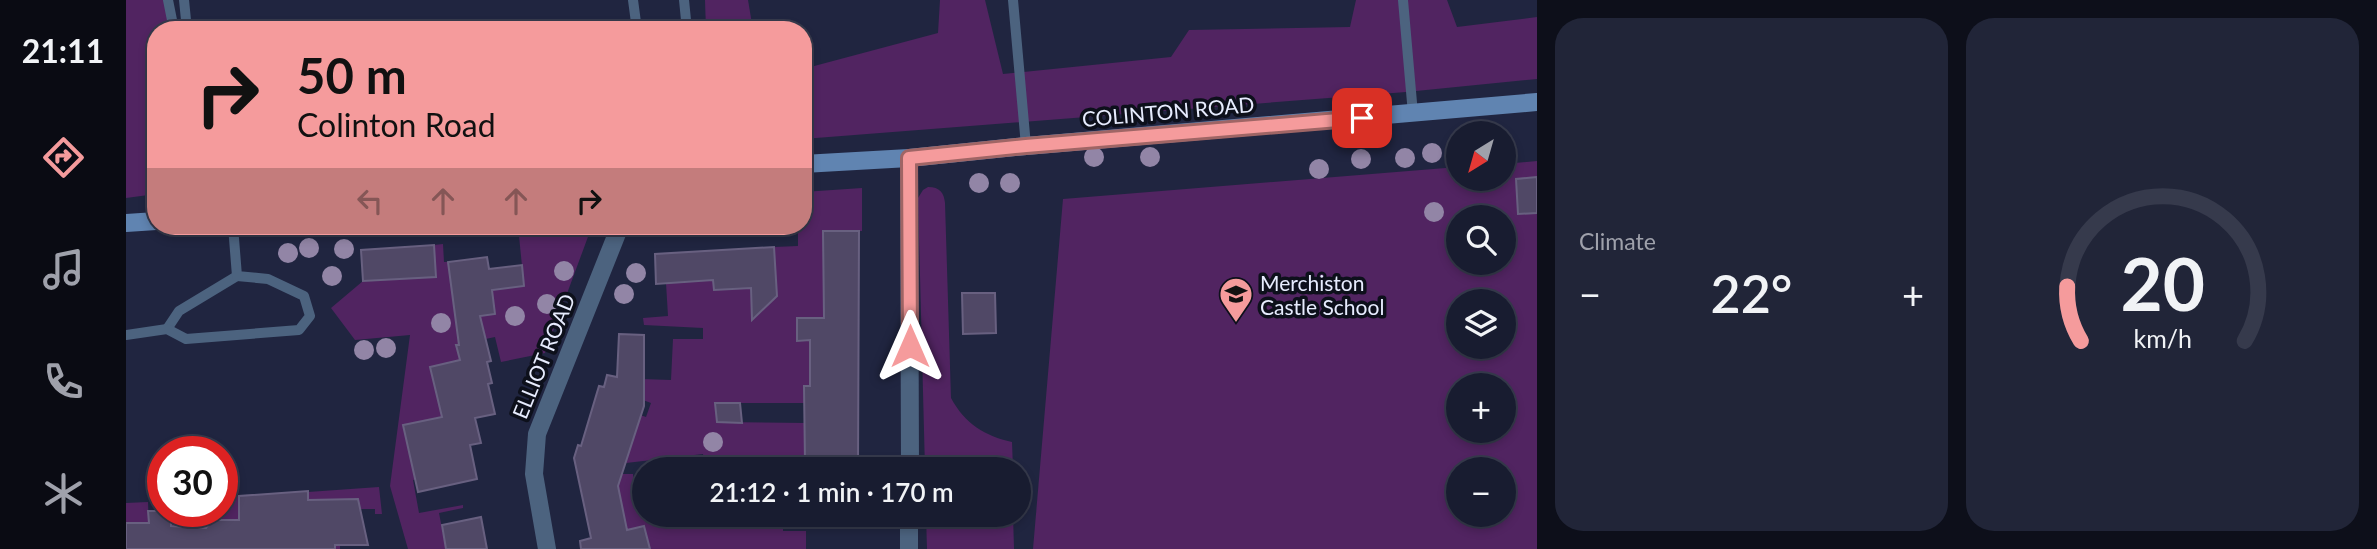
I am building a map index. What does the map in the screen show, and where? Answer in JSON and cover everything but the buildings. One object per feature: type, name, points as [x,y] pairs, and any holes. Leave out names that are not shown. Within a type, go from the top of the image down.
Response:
[{"type":"street","name":"COLINTON ROAD","points":[[812,163],[909,158],[1537,102]]},
{"type":"street","points":[[909,158],[910,457]]},
{"type":"street","points":[[126,223],[147,222]]},
{"type":"street","name":"ELLIOT ROAD","points":[[547,549],[534,474],[537,434],[616,235]]},
{"type":"street","points":[[909,527],[909,549]]},
{"type":"lane","points":[[168,0],[172,21]]},
{"type":"lane","points":[[184,0],[186,21]]},
{"type":"lane","points":[[633,0],[635,21]]},
{"type":"lane","points":[[684,0],[686,21]]},
{"type":"lane","points":[[1013,0],[1026,146]]},
{"type":"lane","points":[[1403,0],[1413,114]]},
{"type":"lane","points":[[234,235],[237,276]]},
{"type":"lane","points":[[126,335],[167,329],[186,339],[299,330],[310,316],[304,296],[268,279],[237,276],[179,312],[167,329]]},
{"type":"shaded area","points":[[126,0],[170,0],[173,21],[147,21],[147,195],[126,198]]},
{"type":"shaded area","points":[[705,0],[748,0],[752,21],[706,21]]},
{"type":"shaded area","points":[[940,0],[985,0],[1003,74],[1171,57],[1189,30],[1350,27],[1356,0],[1447,0],[1457,27],[1537,17],[1537,79],[1406,92],[812,138],[812,67],[938,33]]},
{"type":"shaded area","name":"Merchiston Castle School","points":[[1537,161],[1537,549],[1033,549],[1063,199],[1446,168],[1446,191],[1516,191],[1516,163]]},
{"type":"shaded area","points":[[928,187],[936,188],[944,196],[945,203],[951,398],[969,422],[977,428],[1012,442],[1013,457],[925,457],[918,198]]},
{"type":"shaded area","points":[[862,188],[862,231],[824,231],[824,318],[798,318],[797,340],[810,340],[810,367],[825,386],[805,386],[804,403],[715,403],[717,422],[806,423],[805,457],[703,457],[703,454],[632,457],[632,462],[626,463],[631,412],[646,417],[651,403],[635,397],[641,379],[671,380],[673,339],[703,339],[703,328],[644,325],[643,318],[668,316],[666,283],[702,281],[700,252],[712,251],[714,290],[731,289],[729,251],[750,288],[752,305],[757,309],[764,309],[769,304],[774,247],[798,246],[798,235],[812,235],[812,191]]},
{"type":"shaded area","points":[[519,235],[589,235],[545,353],[501,362],[495,337],[457,345],[460,360],[431,367],[448,415],[404,425],[432,476],[413,480],[419,513],[463,505],[463,508],[439,513],[446,549],[408,549],[390,486],[410,335],[355,340],[331,308],[363,281],[435,277],[434,245],[443,244],[456,319],[494,314],[492,290],[524,286]]},
{"type":"shaded area","points":[[598,474],[632,474],[632,527],[640,527],[627,530]]},
{"type":"shaded area","points":[[379,487],[382,514],[375,514],[375,509],[359,509],[358,499],[343,500],[340,509],[340,549],[335,549],[335,529],[307,529],[308,492]]},
{"type":"shaded area","points":[[147,502],[149,531],[126,523],[126,503]]},
{"type":"shaded area","points":[[171,527],[220,527],[171,535]]},
{"type":"shaded area","points":[[644,527],[783,527],[783,531],[806,531],[806,549],[650,549]]},
{"type":"shaded area","points":[[926,527],[1013,527],[1014,549],[927,549]]},
{"type":"place","name":"Merchiston Castle School","points":[[1236,324]]},
{"type":"route","points":[[910,346],[909,158],[1362,118]]}]
